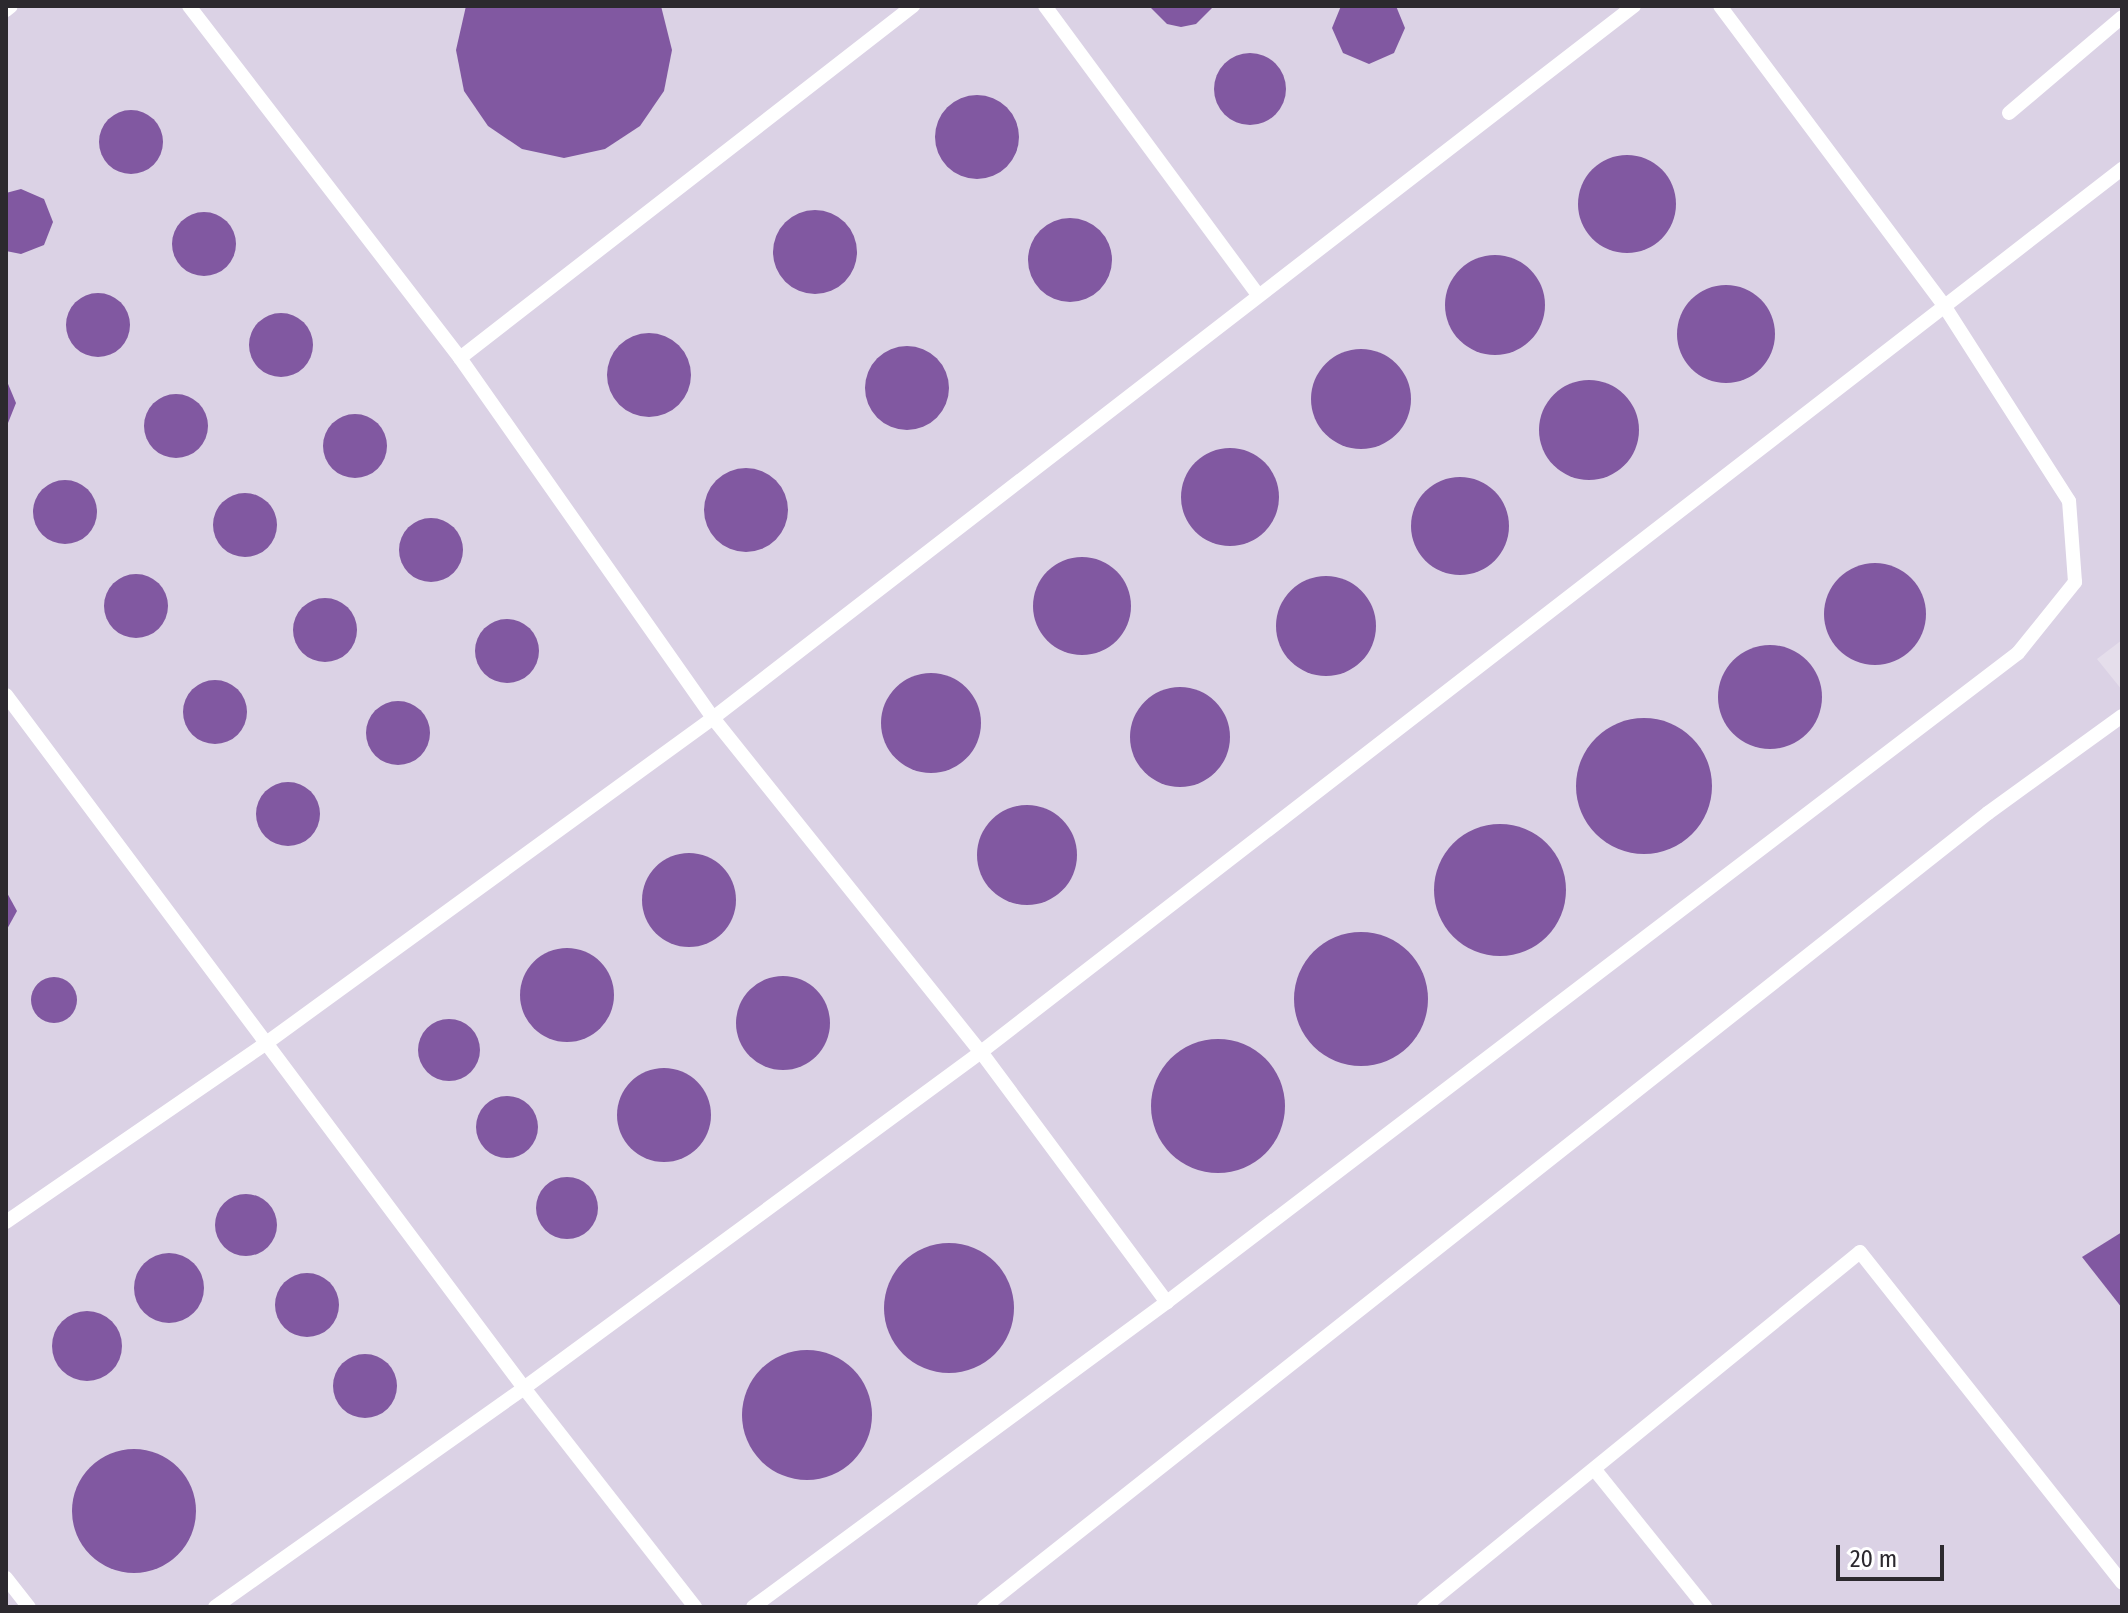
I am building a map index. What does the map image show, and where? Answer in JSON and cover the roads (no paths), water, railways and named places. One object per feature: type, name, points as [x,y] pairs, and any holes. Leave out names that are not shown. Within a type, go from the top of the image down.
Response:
[{"type":"lane","points":[[6,10],[11,6]]},
{"type":"lane","points":[[189,6],[460,358],[713,718],[981,1052],[1167,1302]]},
{"type":"lane","points":[[460,358],[913,6]]},
{"type":"lane","points":[[1045,6],[1258,295]]},
{"type":"lane","points":[[6,1222],[265,1044],[713,718],[1634,6]]},
{"type":"lane","points":[[753,1607],[1167,1302],[2018,653],[2075,582],[2069,501],[1943,304],[1720,6]]},
{"type":"lane","points":[[2009,113],[2122,17]]},
{"type":"lane","points":[[215,1607],[524,1388],[981,1052],[1943,304],[2122,169]]},
{"type":"lane","points":[[6,695],[524,1388],[695,1607]]},
{"type":"lane","points":[[984,1607],[1988,813],[2122,716]]},
{"type":"lane","points":[[1424,1607],[1860,1252],[2122,1583]]},
{"type":"lane","points":[[1595,1470],[1705,1607]]},
{"type":"lane","points":[[6,1578],[29,1607]]}]
